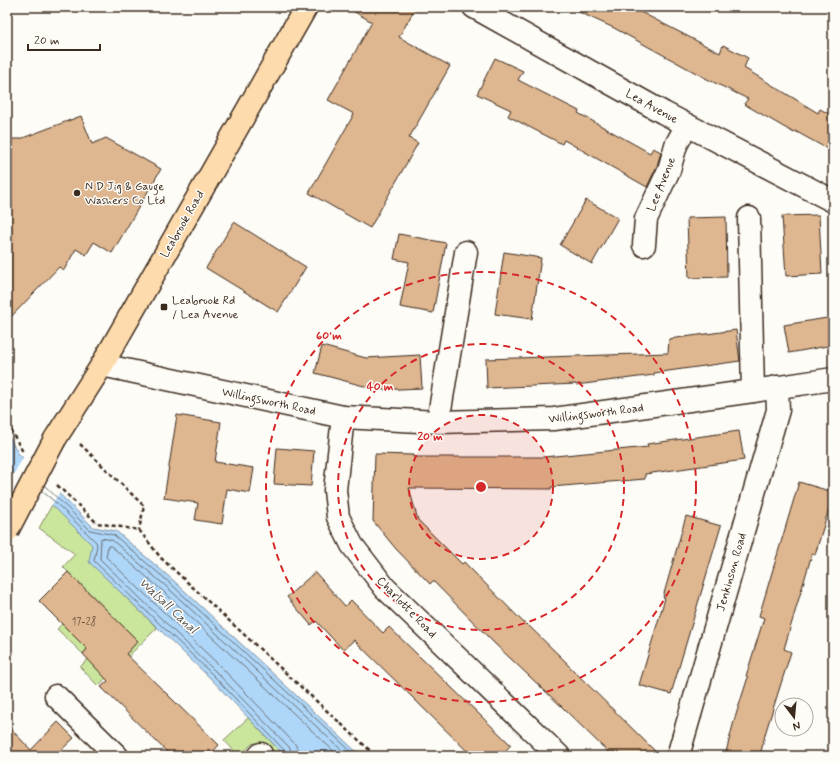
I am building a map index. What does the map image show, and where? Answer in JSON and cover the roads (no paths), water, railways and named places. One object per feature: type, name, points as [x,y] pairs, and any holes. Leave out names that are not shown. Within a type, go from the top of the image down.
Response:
[{"type":"main road","name":"Leabrook Road","points":[[7,531],[59,433],[102,365],[306,7]]},
{"type":"street","name":"Lea Avenue","points":[[474,7],[687,125],[833,201]]},
{"type":"street","name":"Lee Avenue","points":[[644,245],[646,219],[669,170],[676,145],[687,125]]},
{"type":"street","points":[[749,218],[753,391]]},
{"type":"street","points":[[438,422],[466,252]]},
{"type":"street","name":"Willingsworth Road","points":[[102,365],[343,417],[438,422],[554,419],[833,379]]},
{"type":"street","name":"Jenkinson Road","points":[[678,756],[778,410],[777,387]]},
{"type":"street","name":"Charlotte Road","points":[[343,417],[335,490],[338,517],[352,545],[385,588],[559,756]]},
{"type":"street","points":[[56,696],[110,754]]},
{"type":"water","name":"Walsall Canal","points":[[7,433],[18,453],[93,527],[116,531],[174,581],[361,756],[285,756],[210,678],[89,562],[92,545],[52,505],[7,469]]},
{"type":"place","name":"N D Jig & Gauge Washers Co Ltd","points":[[77,193]]},
{"type":"place","name":"Leabrook Rd / Lea Avenue","points":[[164,307]]}]
